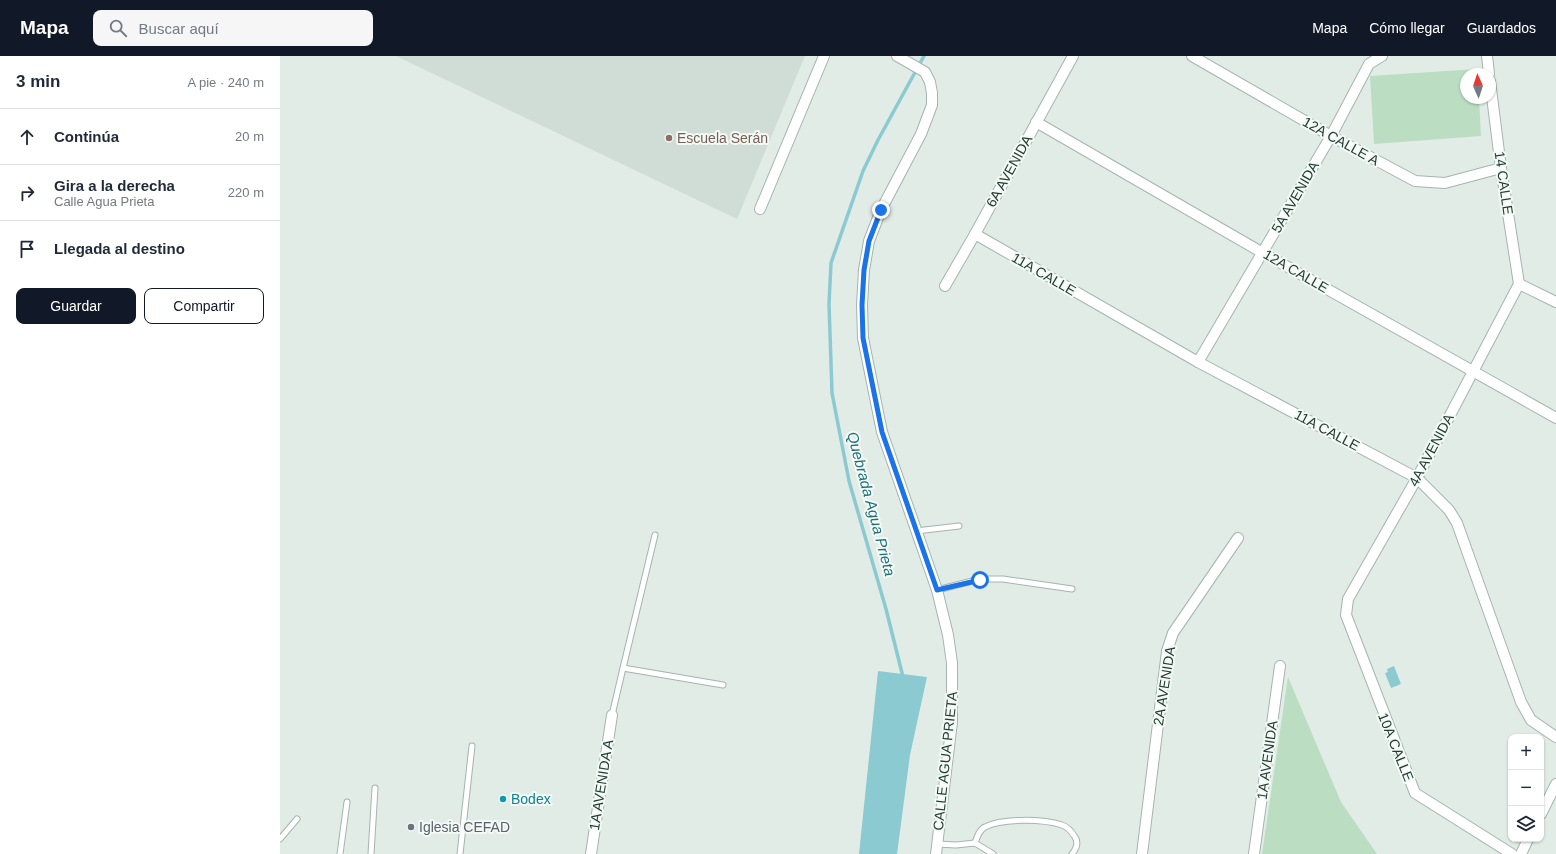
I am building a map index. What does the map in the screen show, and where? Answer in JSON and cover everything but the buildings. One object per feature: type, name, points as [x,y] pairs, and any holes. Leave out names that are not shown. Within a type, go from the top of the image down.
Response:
[{"type":"street","points":[[760,209],[824,56]]},
{"type":"street","name":"CALLE AGUA PRIETA","points":[[898,56],[925,72],[930,82],[932,105],[921,134],[881,210],[869,241],[864,270],[862,305],[863,338],[882,432],[937,590],[948,635],[952,663],[952,722],[936,849]]},
{"type":"street","name":"6A AVENIDA","points":[[945,286],[1073,56]]},
{"type":"street","name":"12A CALLE A","points":[[1192,56],[1331,136],[1415,181],[1445,183],[1501,168]]},
{"type":"street","name":"5A AVENIDA","points":[[1198,362],[1331,136],[1366,60],[1382,56]]},
{"type":"street","points":[[1487,56],[1488,68]]},
{"type":"street","name":"14 CALLE","points":[[1493,104],[1519,284]]},
{"type":"street","name":"12A CALLE","points":[[1036,122],[1556,418]]},
{"type":"street","name":"11A CALLE","points":[[975,234],[1198,362],[1417,478],[1448,510],[1457,523],[1522,702],[1531,720],[1556,737]]},
{"type":"street","points":[[1519,284],[1556,302]]},
{"type":"street","name":"4A AVENIDA","points":[[1346,615],[1348,599],[1417,478],[1519,284]]},
{"type":"street","name":"2A AVENIDA","points":[[1142,854],[1167,651],[1173,633],[1238,538]]},
{"type":"street","name":"10A CALLE","points":[[1346,615],[1415,793],[1512,854]]},
{"type":"street","name":"1A AVENIDA","points":[[1254,854],[1280,666]]},
{"type":"street","name":"1A AVENIDA A","points":[[591,854],[612,715]]},
{"type":"street","points":[[1544,808],[1556,784]]},
{"type":"street","points":[[1521,854],[1527,842]]},
{"type":"lane","points":[[916,531],[959,526]]},
{"type":"lane","points":[[612,715],[655,535]]},
{"type":"lane","points":[[937,590],[980,580],[1003,578],[1072,589]]},
{"type":"lane","points":[[623,668],[723,685]]},
{"type":"lane","points":[[460,854],[472,746]]},
{"type":"lane","points":[[371,854],[375,788]]},
{"type":"lane","points":[[340,854],[347,802]]},
{"type":"lane","points":[[280,839],[297,820]]},
{"type":"lane","points":[[976,843],[978,835],[983,828],[995,823],[1035,821],[1062,825],[1071,831],[1077,839],[1077,846],[1072,854]]},
{"type":"lane","points":[[936,849],[976,843],[983,849],[993,854]]},
{"type":"shaded area","name":"Escuela Serán","points":[[396,56],[805,56],[737,219]]},
{"type":"green space","points":[[1460,70],[1460,104],[1479,104],[1481,136],[1374,144],[1370,76]]},
{"type":"green space","points":[[1288,677],[1341,802],[1377,854],[1262,854]]},
{"type":"water","points":[[1394,666],[1401,684],[1391,688],[1385,673],[1388,672],[1387,669]]},
{"type":"water","points":[[878,671],[927,677],[910,755],[897,854],[859,854]]},
{"type":"waterway","name":"Quebrada Agua Prieta","points":[[903,677],[886,609],[849,481],[832,393],[829,304],[831,263],[863,171],[878,140],[924,56]]},
{"type":"place","name":"Escuela Serán","points":[[669,138]]},
{"type":"place","name":"Bodex","points":[[503,799]]},
{"type":"place","name":"Iglesia CEFAD","points":[[411,827]]},
{"type":"route","points":[[881,210],[869,241],[864,270],[862,305],[863,338],[882,432],[937,590],[980,580]]}]
